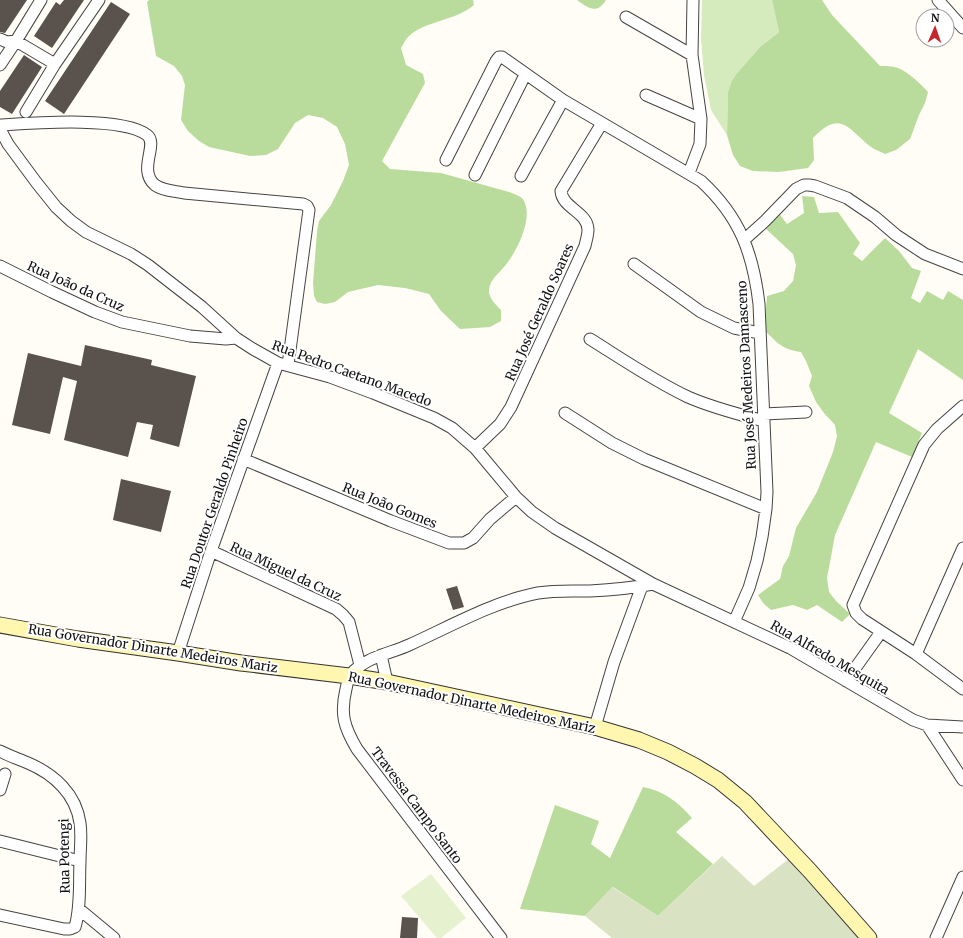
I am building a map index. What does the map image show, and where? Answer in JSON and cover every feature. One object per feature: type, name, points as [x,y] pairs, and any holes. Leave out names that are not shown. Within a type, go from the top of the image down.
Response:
[{"type":"main road","name":"Rua Governador Dinarte Medeiros Mariz","points":[[0,625],[78,639],[241,663],[387,682],[595,727],[639,740],[668,752],[718,780],[745,802],[810,871],[869,938]]},
{"type":"street","points":[[0,65],[41,0]]},
{"type":"street","points":[[26,112],[99,0]]},
{"type":"street","points":[[689,173],[700,144],[702,119],[692,55],[693,0]]},
{"type":"street","points":[[938,0],[963,28]]},
{"type":"street","points":[[626,17],[692,55]]},
{"type":"street","points":[[0,39],[7,42],[16,41],[56,64]]},
{"type":"street","name":"Rua José Medeiros Damasceno","points":[[446,160],[496,60],[499,57],[502,57],[562,100],[701,181],[716,195],[733,219],[744,240],[756,278],[759,304],[767,492],[762,537],[750,588],[734,622]]},
{"type":"street","points":[[475,174],[525,74]]},
{"type":"street","points":[[646,95],[702,119]]},
{"type":"street","points":[[521,176],[562,100]]},
{"type":"street","name":"Rua Doutor Geraldo Pinheiro","points":[[0,125],[87,122],[115,124],[133,128],[146,134],[150,138],[151,142],[148,157],[148,172],[150,179],[156,186],[171,191],[184,193],[303,204],[307,206],[309,210],[283,364],[243,459],[178,653]]},
{"type":"street","name":"Rua José Geraldo Soares","points":[[475,448],[500,424],[511,407],[585,246],[588,229],[586,222],[583,217],[564,200],[561,191],[602,123]]},
{"type":"street","name":"Rua Pedro Caetano Macedo","points":[[0,129],[4,147],[36,182],[56,207],[71,221],[86,232],[131,254],[148,265],[202,307],[236,338],[253,349],[283,364],[330,377],[372,392],[434,418],[452,428],[475,448],[516,497],[532,512],[555,528],[648,585]]},
{"type":"street","points":[[744,240],[796,189],[804,185],[809,185],[847,198],[876,217],[896,235],[925,254],[963,270]]},
{"type":"street","points":[[634,264],[701,312],[734,328],[760,333]]},
{"type":"street","name":"Rua João da Cruz","points":[[0,266],[66,299],[122,322],[190,336],[226,340],[236,338]]},
{"type":"street","points":[[590,339],[628,364],[688,397],[718,409],[764,417],[806,412]]},
{"type":"street","points":[[963,406],[937,429],[924,445],[853,604],[856,613],[881,632],[916,654],[963,689]]},
{"type":"street","points":[[565,413],[612,443],[644,459],[766,508]]},
{"type":"street","name":"Rua João Gomes","points":[[243,459],[391,521],[449,543],[464,542],[473,538],[490,519],[516,497]]},
{"type":"street","points":[[916,654],[963,548]]},
{"type":"street","name":"Rua Miguel da Cruz","points":[[211,551],[336,609],[349,622],[360,666]]},
{"type":"street","points":[[349,676],[360,666],[381,655],[408,646],[493,607],[526,596],[558,591],[591,591],[648,585],[614,662],[595,727]]},
{"type":"street","name":"Rua Alfredo Mesquita","points":[[648,585],[790,648],[903,715],[926,725]]},
{"type":"street","points":[[846,681],[881,632]]},
{"type":"street","points":[[381,655],[387,682]]},
{"type":"street","name":"Travessa Campo Santo","points":[[349,676],[343,711],[344,724],[348,735],[501,938]]},
{"type":"street","points":[[926,725],[963,727]]},
{"type":"street","points":[[926,725],[963,780]]},
{"type":"street","name":"Rua Potengi","points":[[0,751],[29,763],[46,773],[60,783],[69,794],[77,809],[80,823],[79,909],[114,938]]},
{"type":"street","points":[[0,790],[5,774]]},
{"type":"street","points":[[0,841],[80,861]]},
{"type":"street","points":[[936,938],[963,877]]},
{"type":"street","points":[[0,915],[70,929],[76,925],[79,909]]},
{"type":"green space","points":[[149,0],[473,0],[474,5],[466,11],[415,31],[407,38],[401,48],[406,65],[423,74],[425,83],[382,161],[390,169],[441,173],[509,192],[518,195],[523,199],[527,216],[523,233],[512,256],[494,278],[489,290],[491,298],[501,310],[501,321],[490,327],[460,329],[441,311],[429,294],[405,288],[378,285],[348,292],[335,302],[325,304],[317,302],[314,296],[313,283],[319,221],[331,205],[349,165],[345,144],[337,127],[323,118],[308,115],[295,123],[278,149],[266,155],[250,156],[209,147],[199,141],[188,131],[181,120],[185,85],[182,76],[174,66],[156,56],[147,2]]},
{"type":"green space","points":[[577,0],[606,0],[603,5],[596,9],[592,9]]},
{"type":"green space","points":[[702,0],[772,0],[779,32],[760,47],[738,72],[728,92],[727,135],[711,110],[704,75],[701,38]]},
{"type":"green space","points":[[772,0],[822,0],[832,15],[880,66],[891,66],[898,68],[910,75],[922,85],[928,92],[910,139],[896,150],[885,154],[874,149],[852,130],[845,126],[839,123],[832,124],[823,129],[813,138],[814,160],[808,168],[779,172],[753,171],[740,166],[733,155],[727,135],[728,92],[732,81],[738,72],[760,47],[779,32]]},
{"type":"green space","points":[[802,196],[814,197],[819,213],[838,212],[860,243],[853,254],[862,261],[885,238],[899,251],[912,268],[921,271],[911,298],[920,303],[927,291],[943,300],[948,291],[963,300],[963,380],[918,349],[889,413],[922,433],[912,457],[876,442],[835,535],[827,578],[829,592],[850,614],[842,622],[817,605],[807,610],[793,605],[771,610],[763,603],[758,595],[780,579],[783,566],[789,556],[796,528],[817,492],[833,452],[837,436],[835,425],[816,402],[809,386],[812,376],[801,352],[784,347],[764,330],[767,296],[784,291],[793,281],[796,265],[793,254],[765,228],[778,212],[787,224],[804,213]]},
{"type":"green space","points":[[643,787],[664,794],[692,818],[676,832],[713,864],[658,916],[613,887],[585,916],[520,909],[555,805],[599,821],[591,844],[610,858]]},
{"type":"green space","points":[[722,856],[754,886],[790,858],[859,938],[612,938],[585,916],[612,887],[658,916]]},
{"type":"green space","points":[[431,874],[466,918],[441,938],[437,938],[401,896]]},
{"type":"building","points":[[0,0],[27,0],[5,33],[0,32]]},
{"type":"building","points":[[64,0],[84,0],[52,48],[34,36],[56,2],[60,5]]},
{"type":"building","points":[[111,2],[130,14],[64,114],[45,101]]},
{"type":"building","points":[[24,55],[42,67],[12,114],[0,107],[0,91]]},
{"type":"building","points":[[85,345],[152,360],[151,365],[196,376],[179,447],[150,439],[153,425],[137,422],[128,457],[64,440],[77,381],[63,377],[50,434],[12,425],[28,353],[81,366]]},
{"type":"building","points":[[121,479],[171,491],[161,532],[113,520]]},
{"type":"building","points":[[457,586],[464,607],[453,610],[446,589]]},
{"type":"building","points":[[402,917],[418,918],[417,938],[400,938]]}]
